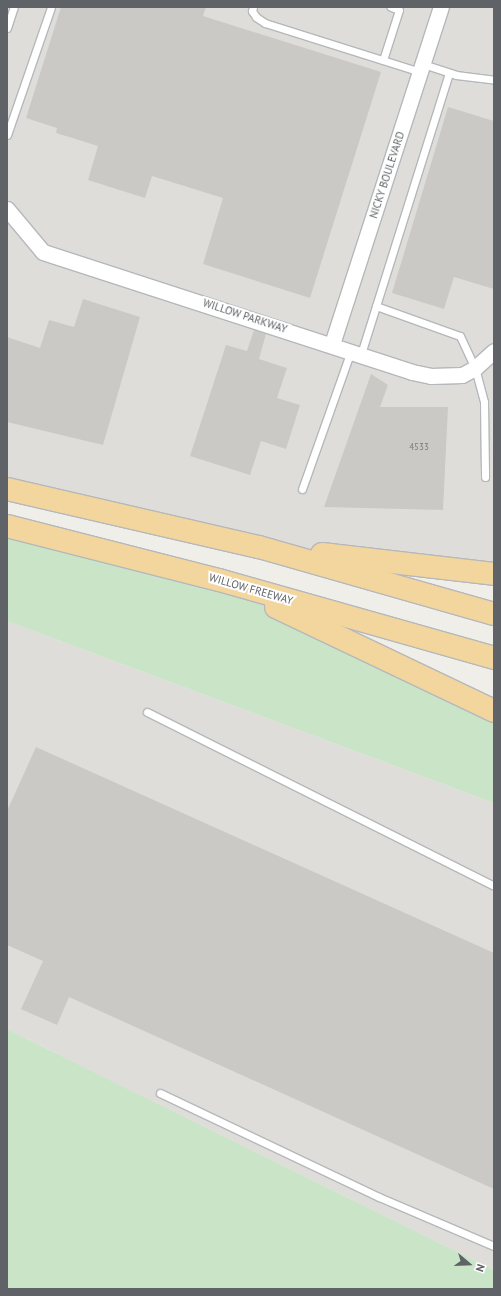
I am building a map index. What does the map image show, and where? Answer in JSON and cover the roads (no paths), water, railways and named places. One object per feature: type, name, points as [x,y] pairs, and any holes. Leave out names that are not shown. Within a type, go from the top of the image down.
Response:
[{"type":"highway","points":[[7,489],[258,547],[494,614]]},
{"type":"highway","name":"WILLOW FREEWAY","points":[[7,526],[219,580],[494,658]]},
{"type":"highway","points":[[258,547],[494,574]]},
{"type":"highway","points":[[219,580],[494,711]]},
{"type":"street","name":"NICKY BOULEVARD","points":[[332,344],[441,7]]},
{"type":"street","name":"WILLOW PARKWAY","points":[[7,209],[43,252],[431,376],[462,375],[475,368],[494,351]]},
{"type":"lane","points":[[7,28],[14,7]]},
{"type":"lane","points":[[7,135],[51,7]]},
{"type":"lane","points":[[253,7],[252,11],[256,17],[265,23],[383,60],[494,80]]},
{"type":"lane","points":[[383,60],[399,10],[390,7]]},
{"type":"lane","points":[[302,489],[356,352],[376,306],[449,73]]},
{"type":"lane","points":[[376,306],[460,336],[475,368],[484,402],[484,476]]},
{"type":"lane","points":[[147,712],[494,886]]},
{"type":"lane","points":[[160,1093],[380,1197],[494,1246]]}]
